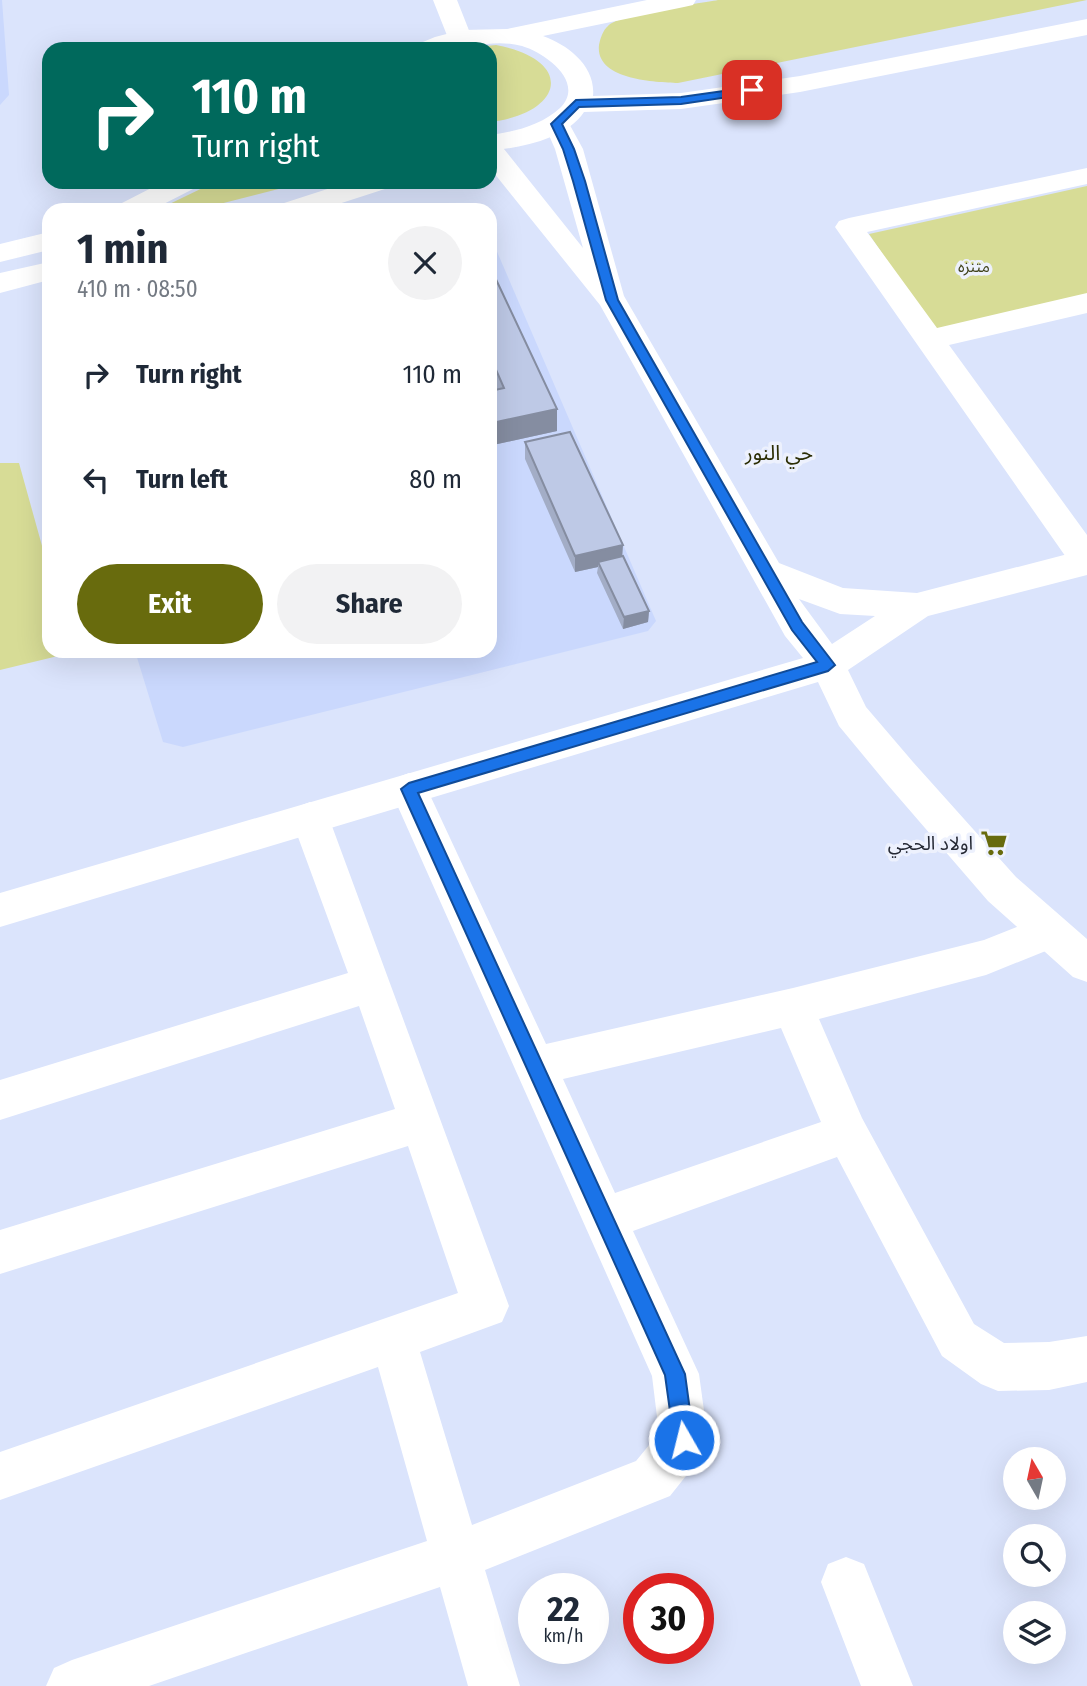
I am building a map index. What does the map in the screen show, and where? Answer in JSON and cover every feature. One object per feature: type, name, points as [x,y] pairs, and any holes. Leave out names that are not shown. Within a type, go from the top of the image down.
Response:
[{"type":"street","points":[[444,0],[459,38]]},
{"type":"street","points":[[447,42],[459,38],[506,37],[684,0]]},
{"type":"street","points":[[497,142],[524,138],[566,114],[800,84],[1087,27]]},
{"type":"street","points":[[506,37],[540,45],[566,61],[579,82],[579,93],[566,114],[576,171],[612,300]]},
{"type":"street","points":[[497,159],[612,300],[797,626],[828,665],[852,716],[1002,889],[1087,964]]},
{"type":"street","points":[[766,572],[840,601],[917,606],[1087,561],[849,227],[1087,176]]},
{"type":"street","points":[[144,203],[171,189]]},
{"type":"street","points":[[313,203],[356,189]]},
{"type":"street","points":[[0,253],[42,243]]},
{"type":"street","points":[[0,283],[42,273]]},
{"type":"street","points":[[929,340],[1087,303]]},
{"type":"street","points":[[0,910],[828,665],[917,606]]},
{"type":"street","points":[[72,1686],[457,1556],[653,1479],[684,1440],[675,1374],[409,789]]},
{"type":"street","points":[[0,1476],[486,1306],[310,818]]},
{"type":"street","points":[[535,1066],[793,1007],[986,957],[1049,932]]},
{"type":"street","points":[[0,1100],[372,984]]},
{"type":"street","points":[[793,1007],[847,1133],[958,1340],[998,1367],[1049,1366],[1087,1359]]},
{"type":"street","points":[[0,1252],[421,1121]]},
{"type":"street","points":[[604,1219],[847,1133]]},
{"type":"street","points":[[393,1338],[494,1686]]},
{"type":"street","points":[[846,1582],[887,1686]]},
{"type":"shaded area","points":[[0,0],[9,95],[0,105]]},
{"type":"shaded area","points":[[497,252],[656,621],[648,631],[183,747],[163,742],[137,658],[497,658]]},
{"type":"green space","points":[[718,0],[1087,0],[678,83],[628,77],[606,66],[600,57],[602,35],[606,28],[616,21],[643,13]]},
{"type":"green space","points":[[497,45],[522,52],[539,62],[549,74],[551,86],[546,98],[515,117],[497,121]]},
{"type":"green space","name":"متنزه","points":[[1087,186],[1087,294],[934,330],[869,234]]},
{"type":"green space","points":[[200,189],[278,189],[224,203],[172,203]]},
{"type":"green space","points":[[0,463],[19,463],[42,546],[42,658],[50,658],[0,670]]},
{"type":"building","points":[[497,282],[557,409],[497,422],[497,390],[504,388],[497,372]]},
{"type":"building","points":[[570,432],[623,545],[575,556],[525,442]]},
{"type":"building","points":[[623,556],[649,611],[624,617],[598,562]]},
{"type":"place","name":"اولاد الحجي","points":[[994,843]]},
{"type":"district","name":"حي النور","points":[[779,453]]},
{"type":"route","points":[[684,1440],[675,1374],[409,789],[828,665],[797,626],[612,300],[601,253],[569,149],[556,124],[576,104],[681,101],[752,90]]}]
